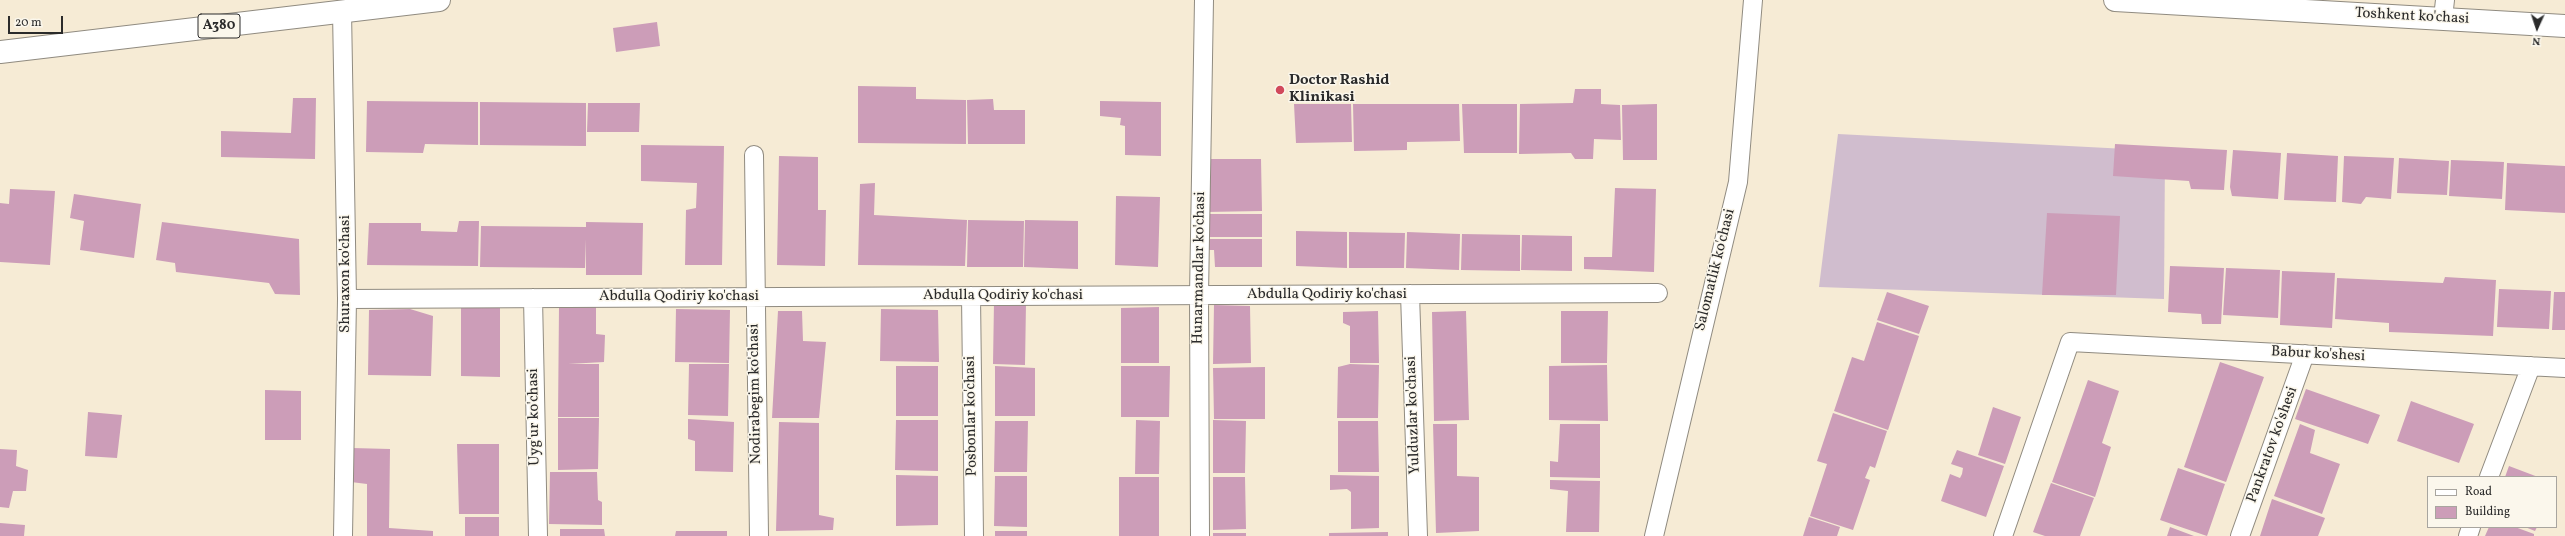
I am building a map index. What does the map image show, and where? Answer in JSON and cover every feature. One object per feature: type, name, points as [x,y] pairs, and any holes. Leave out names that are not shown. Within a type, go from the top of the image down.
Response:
[{"type":"highway","name":"A380","points":[[0,52],[342,11],[365,4],[439,0]]},
{"type":"highway","name":"Toshkent ko'chasi","points":[[2114,0],[2444,9],[2565,26]]},
{"type":"street","name":"Hunarmandlar ko'chasi","points":[[1200,536],[1198,295],[1204,0]]},
{"type":"street","name":"Salomatlik ko'chasi","points":[[1654,536],[1738,182],[1753,0]]},
{"type":"street","name":"Shuraxon ko'chasi","points":[[342,11],[347,299],[343,536]]},
{"type":"street","name":"Nodirabegim ko'chasi","points":[[754,156],[754,297],[759,536]]},
{"type":"street","name":"Abdulla Qodiriy ko'chasi","points":[[347,299],[1658,293]]},
{"type":"street","name":"Yulduzlar ko'chasi","points":[[1410,294],[1418,536]]},
{"type":"street","name":"Posbonlar ko'chasi","points":[[970,296],[974,536]]},
{"type":"street","name":"Uyg'ur ko'chasi","points":[[533,298],[538,536]]},
{"type":"street","name":"Babur ko'shesi","points":[[2003,536],[2070,342],[2565,368]]},
{"type":"street","name":"Pankratov ko'shesi","points":[[2240,536],[2305,354]]},
{"type":"street","points":[[2490,476],[2531,366]]},
{"type":"shaded area","points":[[1838,134],[2165,151],[2164,299],[1819,287]]},
{"type":"building","points":[[657,22],[660,46],[616,52],[613,28]]},
{"type":"building","points":[[858,86],[916,87],[916,99],[966,100],[966,144],[858,143]]},
{"type":"building","points":[[1575,89],[1601,89],[1601,104],[1620,105],[1621,140],[1594,139],[1593,159],[1575,159],[1571,153],[1519,154],[1520,104],[1573,103]]},
{"type":"building","points":[[293,98],[316,98],[315,159],[221,157],[221,131],[291,133]]},
{"type":"building","points":[[993,99],[994,110],[1025,110],[1025,144],[968,144],[967,100]]},
{"type":"building","points":[[367,101],[478,102],[478,145],[425,144],[423,153],[366,152]]},
{"type":"building","points":[[1100,101],[1161,102],[1161,156],[1125,155],[1125,126],[1120,125],[1121,118],[1100,116]]},
{"type":"building","points":[[480,102],[586,103],[586,146],[480,145]]},
{"type":"building","points":[[588,103],[640,103],[639,132],[587,132]]},
{"type":"building","points":[[1294,104],[1351,104],[1352,142],[1296,143]]},
{"type":"building","points":[[1353,104],[1459,104],[1460,141],[1407,142],[1407,150],[1354,151]]},
{"type":"building","points":[[1462,104],[1517,104],[1517,153],[1464,153]]},
{"type":"building","points":[[1657,104],[1657,160],[1623,160],[1622,105]]},
{"type":"building","points":[[2115,144],[2227,150],[2224,190],[2191,189],[2189,181],[2113,176]]},
{"type":"building","points":[[641,145],[724,146],[722,265],[685,265],[686,210],[696,208],[697,183],[641,181]]},
{"type":"building","points":[[2233,150],[2281,153],[2278,199],[2232,196],[2230,187]]},
{"type":"building","points":[[2287,153],[2338,156],[2336,202],[2284,200]]},
{"type":"building","points":[[779,156],[818,157],[818,210],[826,210],[825,266],[777,265]]},
{"type":"building","points":[[2344,156],[2394,158],[2391,199],[2366,197],[2361,204],[2342,202]]},
{"type":"building","points":[[2399,158],[2449,161],[2447,195],[2397,193]]},
{"type":"building","points":[[1204,159],[1261,159],[1262,211],[1205,212]]},
{"type":"building","points":[[2451,160],[2504,162],[2502,199],[2449,196]]},
{"type":"building","points":[[2507,163],[2565,166],[2565,213],[2505,210]]},
{"type":"building","points":[[875,183],[874,215],[967,220],[965,266],[858,265],[860,184]]},
{"type":"building","points":[[1615,188],[1656,189],[1654,272],[1584,269],[1584,257],[1612,257]]},
{"type":"building","points":[[10,189],[55,191],[50,265],[0,262],[0,203],[9,204]]},
{"type":"building","points":[[74,194],[141,204],[134,258],[80,250],[84,221],[70,218]]},
{"type":"building","points":[[1116,196],[1160,197],[1158,267],[1115,265]]},
{"type":"building","points":[[2047,213],[2120,216],[2116,295],[2042,295]]},
{"type":"building","points":[[1205,214],[1262,214],[1262,237],[1205,237]]},
{"type":"building","points":[[968,220],[1024,221],[1023,267],[967,267]]},
{"type":"building","points":[[1025,220],[1078,221],[1078,269],[1024,267]]},
{"type":"building","points":[[459,221],[479,221],[478,266],[367,265],[369,223],[421,223],[421,231],[457,232]]},
{"type":"building","points":[[162,222],[299,239],[300,295],[275,294],[269,283],[176,272],[175,263],[156,260]]},
{"type":"building","points":[[586,222],[643,223],[642,275],[586,275],[586,239],[585,268],[480,267],[481,226],[586,227]]},
{"type":"building","points":[[1296,231],[1347,232],[1347,268],[1296,266]]},
{"type":"building","points":[[1349,232],[1405,233],[1404,268],[1349,268]]},
{"type":"building","points":[[1407,232],[1460,234],[1459,270],[1406,268]]},
{"type":"building","points":[[1462,234],[1520,235],[1520,271],[1461,270]]},
{"type":"building","points":[[1522,235],[1572,236],[1572,271],[1521,270]]},
{"type":"building","points":[[1205,239],[1262,239],[1262,267],[1215,267],[1214,250],[1205,250]]},
{"type":"building","points":[[2170,266],[2224,268],[2221,324],[2202,324],[2201,314],[2168,312]]},
{"type":"building","points":[[2226,268],[2280,270],[2278,318],[2223,315]]},
{"type":"building","points":[[2282,271],[2335,273],[2332,328],[2280,325]]},
{"type":"building","points":[[2445,277],[2496,280],[2493,336],[2389,332],[2389,323],[2335,319],[2337,278],[2443,283]]},
{"type":"building","points":[[2499,289],[2551,291],[2549,329],[2497,327]]},
{"type":"building","points":[[1887,292],[1929,306],[1919,334],[1877,320]]},
{"type":"building","points":[[2554,292],[2565,292],[2565,330],[2552,330]]},
{"type":"building","points":[[994,302],[1026,303],[1025,365],[993,364]]},
{"type":"building","points":[[1214,305],[1250,306],[1251,363],[1213,364]]},
{"type":"building","points":[[559,307],[596,307],[596,334],[605,335],[604,362],[568,364],[599,364],[599,417],[558,417]]},
{"type":"building","points":[[1159,307],[1159,363],[1121,363],[1121,308]]},
{"type":"building","points":[[461,308],[500,308],[500,377],[461,376]]},
{"type":"building","points":[[410,309],[433,316],[431,376],[368,375],[369,310]]},
{"type":"building","points":[[676,309],[730,310],[729,363],[675,362]]},
{"type":"building","points":[[881,309],[938,310],[939,362],[880,361]]},
{"type":"building","points":[[778,311],[802,311],[803,341],[826,342],[819,418],[772,418]]},
{"type":"building","points":[[1378,311],[1379,363],[1350,363],[1350,326],[1343,323],[1343,312]]},
{"type":"building","points":[[1466,311],[1469,420],[1434,421],[1432,312]]},
{"type":"building","points":[[1561,311],[1608,311],[1607,363],[1561,363]]},
{"type":"building","points":[[1877,322],[1919,336],[1888,430],[1834,411],[1852,357],[1864,361]]},
{"type":"building","points":[[2220,362],[2264,377],[2226,482],[2184,467]]},
{"type":"building","points":[[689,364],[729,364],[728,416],[688,415]]},
{"type":"building","points":[[1350,364],[1379,365],[1378,418],[1337,418],[1338,367]]},
{"type":"building","points":[[1607,365],[1608,421],[1549,420],[1549,366]]},
{"type":"building","points":[[896,366],[938,366],[938,416],[896,416]]},
{"type":"building","points":[[995,366],[1035,368],[1035,416],[995,416]]},
{"type":"building","points":[[1121,366],[1170,366],[1169,417],[1121,417]]},
{"type":"building","points":[[1265,367],[1265,419],[1214,419],[1213,368]]},
{"type":"building","points":[[2088,380],[2119,391],[2102,443],[2111,447],[2095,497],[2052,482]]},
{"type":"building","points":[[2306,389],[2380,415],[2368,444],[2295,419]]},
{"type":"building","points":[[265,390],[301,391],[301,440],[265,440]]},
{"type":"building","points":[[2411,401],[2474,424],[2459,463],[2397,441]]},
{"type":"building","points":[[1993,407],[2021,417],[2005,464],[1978,455]]},
{"type":"building","points":[[88,412],[122,415],[117,458],[85,456]]},
{"type":"building","points":[[1833,413],[1887,431],[1875,468],[1870,466],[1865,478],[1870,480],[1853,530],[1810,516],[1827,464],[1817,461]]},
{"type":"building","points":[[558,418],[599,418],[598,469],[558,470]]},
{"type":"building","points":[[688,419],[734,422],[733,472],[695,471],[695,441],[688,439]]},
{"type":"building","points":[[896,420],[938,420],[938,471],[895,470]]},
{"type":"building","points":[[1136,420],[1160,421],[1159,474],[1135,474]]},
{"type":"building","points":[[1213,420],[1246,421],[1245,473],[1213,473]]},
{"type":"building","points":[[995,421],[1028,421],[1027,472],[994,472]]},
{"type":"building","points":[[1338,421],[1378,421],[1379,472],[1338,472]]},
{"type":"building","points":[[779,422],[819,423],[819,515],[834,518],[833,530],[776,531]]},
{"type":"building","points":[[1433,424],[1457,424],[1457,476],[1479,477],[1479,531],[1436,533]]},
{"type":"building","points":[[1560,424],[1600,424],[1600,478],[1550,477],[1550,461],[1558,462]]},
{"type":"building","points":[[2300,424],[2315,430],[2310,453],[2340,464],[2322,514],[2274,496]]},
{"type":"building","points":[[457,444],[499,444],[499,514],[459,514]]},
{"type":"building","points":[[352,448],[390,449],[389,528],[433,531],[433,536],[367,536],[367,484],[351,482]]},
{"type":"building","points":[[0,449],[17,450],[16,466],[28,470],[26,491],[13,491],[9,508],[0,507]]},
{"type":"building","points":[[1957,450],[2004,466],[1986,517],[1941,501],[1950,474],[1960,478],[1962,474],[1963,468],[1951,464]]},
{"type":"building","points":[[2509,466],[2535,476],[2505,476]]},
{"type":"building","points":[[2178,468],[2225,484],[2207,536],[2160,520]]},
{"type":"building","points":[[550,472],[597,472],[598,500],[602,502],[602,525],[549,524]]},
{"type":"building","points":[[896,475],[938,476],[938,525],[896,526]]},
{"type":"building","points":[[1330,475],[1379,476],[1379,528],[1351,529],[1351,492],[1347,489],[1330,490]]},
{"type":"building","points":[[995,476],[1027,476],[1027,527],[994,526]]},
{"type":"building","points":[[1119,477],[1159,477],[1159,536],[1119,536]]},
{"type":"building","points":[[1213,477],[1245,477],[1246,529],[1213,530]]},
{"type":"building","points":[[1550,480],[1600,481],[1599,532],[1566,532],[1568,491],[1550,489]]},
{"type":"building","points":[[2051,483],[2094,498],[2080,536],[2045,536],[2033,532]]},
{"type":"building","points":[[2272,499],[2325,518],[2318,536],[2260,536]]},
{"type":"building","points":[[465,517],[499,517],[499,536],[465,536]]},
{"type":"building","points":[[1809,517],[1840,527],[1837,536],[1803,536]]},
{"type":"building","points":[[0,523],[25,525],[24,536],[0,536]]},
{"type":"building","points":[[2170,527],[2194,536],[2167,536]]},
{"type":"building","points":[[2489,528],[2518,528],[2534,534],[2534,536],[2485,536]]},
{"type":"building","points":[[2528,528],[2536,528],[2535,531]]},
{"type":"building","points":[[560,529],[604,529],[605,536],[560,536]]},
{"type":"building","points":[[676,531],[727,531],[727,536],[675,536]]},
{"type":"building","points":[[995,531],[1027,531],[1027,536],[995,536]]},
{"type":"building","points":[[1388,532],[1388,536],[1329,536],[1329,533]]},
{"type":"building","points":[[1213,533],[1246,533],[1246,536],[1213,536]]},
{"type":"place","name":"Doctor Rashid Klinikasi","points":[[1280,90]]}]
